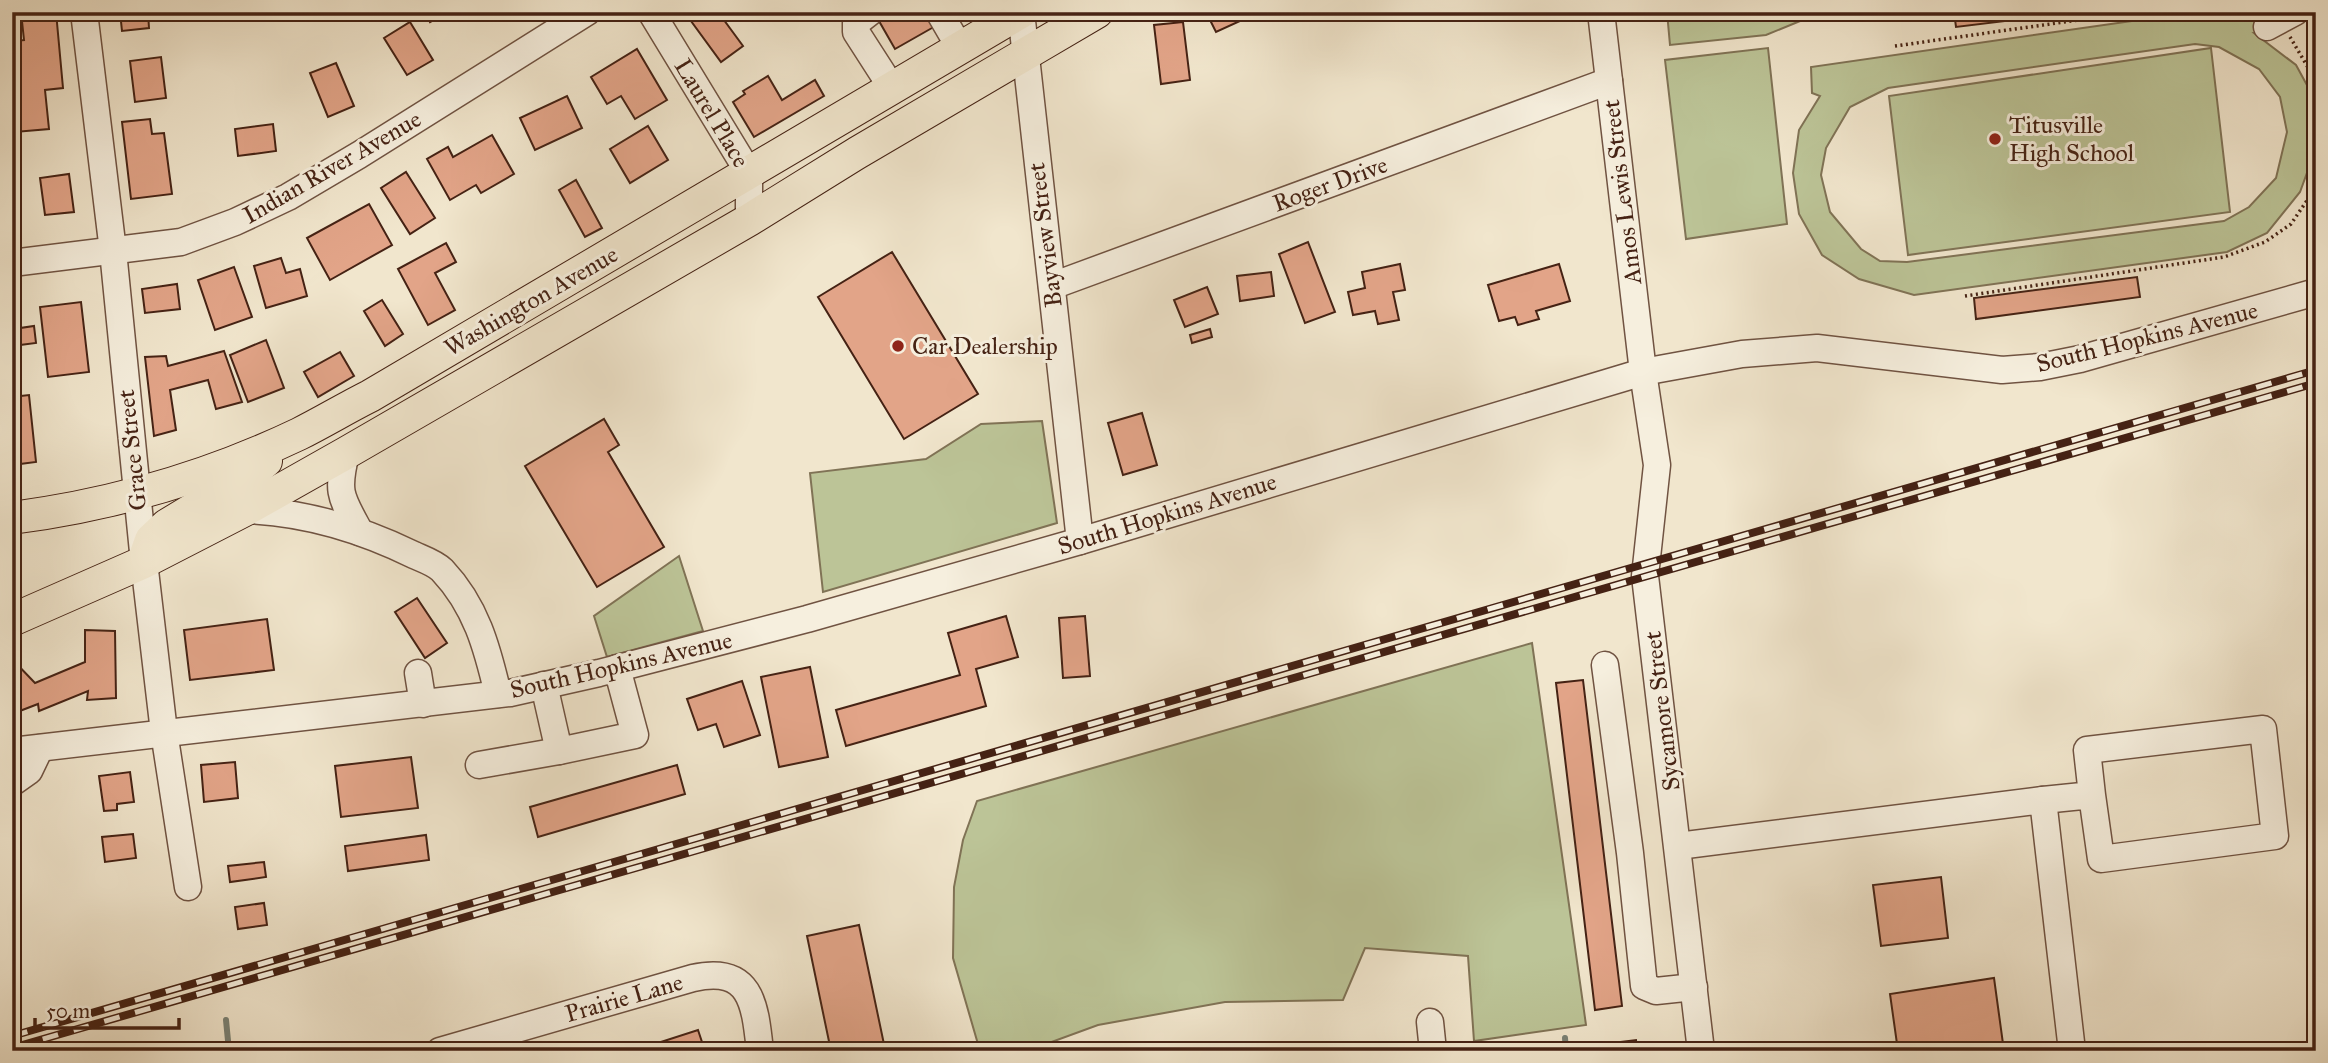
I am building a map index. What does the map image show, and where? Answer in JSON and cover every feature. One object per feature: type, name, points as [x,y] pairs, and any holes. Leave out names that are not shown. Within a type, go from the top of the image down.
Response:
[{"type":"main road","name":"Washington Avenue","points":[[12,517],[83,507],[136,495],[239,460],[300,433],[444,352],[1021,12]]},
{"type":"main road","name":"Washington Avenue","points":[[12,620],[144,562],[245,510],[749,220],[1097,12]]},
{"type":"main road","points":[[144,562],[151,540],[167,525],[248,476],[300,433]]},
{"type":"street","name":"Grace Street","points":[[84,12],[113,251],[136,495],[164,732],[188,887]]},
{"type":"street","name":"Indian River Avenue","points":[[12,263],[181,242],[235,222],[288,197],[587,12]]},
{"type":"street","name":"Laurel Place","points":[[652,12],[749,173],[749,220]]},
{"type":"street","points":[[939,12],[960,48]]},
{"type":"street","name":"Bayview Street","points":[[1021,12],[1080,541]]},
{"type":"street","name":"Amos Lewis Street","points":[[1601,12],[1643,372]]},
{"type":"street","points":[[863,17],[856,32],[892,88]]},
{"type":"street","name":"Roger Drive","points":[[1052,286],[1609,81]]},
{"type":"street","name":"South Hopkins Avenue","points":[[12,751],[423,704],[544,685],[807,619],[1080,541],[1643,372],[1742,354],[1817,348],[2002,370],[2040,367],[2080,359],[2316,292]]},
{"type":"street","points":[[444,352],[464,384]]},
{"type":"street","name":"Sycamore Street","points":[[1643,372],[1657,465],[1645,576],[1702,1051]]},
{"type":"street","points":[[346,453],[340,491],[370,535]]},
{"type":"street","points":[[245,510],[280,511],[370,535],[439,567],[463,596],[485,640],[498,694]]},
{"type":"street","points":[[1605,665],[1630,853],[1644,986],[1656,991],[1694,987]]},
{"type":"street","points":[[478,765],[635,734],[617,668]]},
{"type":"street","points":[[418,673],[423,704]]},
{"type":"street","points":[[544,685],[559,751]]},
{"type":"street","points":[[2263,729],[2276,835],[2101,859],[2092,795],[2087,750],[2263,729]]},
{"type":"street","points":[[12,783],[29,771],[40,748]]},
{"type":"street","points":[[1678,846],[2092,795]]},
{"type":"street","points":[[2043,800],[2071,1051]]},
{"type":"street","name":"Prairie Lane","points":[[440,1051],[693,978],[714,975],[733,980],[744,989],[752,1001],[760,1051]]},
{"type":"street","points":[[1430,1022],[1433,1051]]},
{"type":"path","points":[[1895,46],[2134,12]]},
{"type":"path","points":[[2281,20],[2316,81]]},
{"type":"path","points":[[1965,296],[2224,257],[2265,242],[2291,224],[2308,199],[2316,178]]},
{"type":"green space","points":[[1667,12],[1822,12],[1766,35],[1670,45]]},
{"type":"green space","points":[[2195,12],[2263,12],[2265,32],[2254,33],[2296,65],[2314,98],[2316,148],[2300,192],[2267,233],[2227,252],[1914,295],[1859,279],[1822,255],[1799,214],[1793,173],[1799,130],[1820,96],[1812,93],[1811,67]],"holes":[[[2195,44],[2219,47],[2259,69],[2280,97],[2287,132],[2276,178],[2249,207],[2224,221],[1907,262],[1880,261],[1861,249],[1830,212],[1821,175],[1826,148],[1850,107],[1888,88]]]},
{"type":"green space","points":[[1768,48],[1787,224],[1686,239],[1665,60]]},
{"type":"green space","points":[[2211,48],[2230,212],[1908,255],[1889,96]]},
{"type":"green space","points":[[1042,421],[1057,523],[823,592],[810,473],[926,459],[981,424]]},
{"type":"green space","points":[[679,556],[703,631],[607,657],[594,616]]},
{"type":"green space","points":[[1532,643],[1586,1025],[1474,1041],[1468,956],[1365,948],[1343,1000],[1225,1002],[1098,1025],[1027,1051],[980,1051],[953,958],[954,887],[963,840],[977,801]]},
{"type":"building","points":[[21,12],[56,12],[63,88],[45,90],[49,129],[15,132],[12,41],[24,40]]},
{"type":"building","points":[[120,12],[148,12],[149,28],[122,31]]},
{"type":"building","points":[[425,12],[448,12],[430,22]]},
{"type":"building","points":[[704,12],[718,12],[743,46],[721,62],[691,21]]},
{"type":"building","points":[[894,12],[932,12],[939,24],[895,49],[879,21]]},
{"type":"building","points":[[1206,12],[1236,12],[1240,21],[1216,32]]},
{"type":"building","points":[[1954,12],[2080,12],[1956,27]]},
{"type":"building","points":[[410,22],[433,60],[407,75],[384,38]]},
{"type":"building","points":[[1183,22],[1190,80],[1161,84],[1154,25]]},
{"type":"building","points":[[637,49],[667,100],[635,119],[621,96],[607,104],[591,77]]},
{"type":"building","points":[[161,57],[166,98],[135,102],[130,61]]},
{"type":"building","points":[[336,63],[354,106],[328,117],[310,73]]},
{"type":"building","points":[[768,76],[782,100],[815,80],[824,96],[754,137],[733,102],[745,94],[743,91]]},
{"type":"building","points":[[567,96],[582,128],[535,150],[520,118]]},
{"type":"building","points":[[150,119],[152,134],[164,133],[172,194],[131,199],[122,122]]},
{"type":"building","points":[[273,124],[276,151],[238,156],[235,129]]},
{"type":"building","points":[[648,126],[668,160],[630,183],[610,149]]},
{"type":"building","points":[[492,135],[514,174],[481,193],[476,185],[450,200],[427,159],[448,147],[453,157]]},
{"type":"building","points":[[406,172],[435,218],[410,234],[381,188]]},
{"type":"building","points":[[69,174],[74,212],[45,215],[40,178]]},
{"type":"building","points":[[576,180],[602,228],[585,237],[559,190]]},
{"type":"building","points":[[369,204],[392,245],[330,280],[307,238]]},
{"type":"building","points":[[1308,242],[1335,312],[1305,323],[1279,254]]},
{"type":"building","points":[[446,243],[456,262],[435,273],[455,310],[428,325],[398,269]]},
{"type":"building","name":"Car Dealership","points":[[892,252],[978,394],[904,439],[818,297]]},
{"type":"building","points":[[281,258],[286,273],[300,269],[307,296],[266,308],[254,266]]},
{"type":"building","points":[[1400,264],[1405,290],[1393,292],[1399,320],[1378,324],[1375,311],[1353,315],[1348,292],[1365,288],[1362,272]]},
{"type":"building","points":[[1559,264],[1570,301],[1536,311],[1539,319],[1518,325],[1515,317],[1499,321],[1488,285]]},
{"type":"building","points":[[234,267],[252,317],[215,330],[198,280]]},
{"type":"building","points":[[1271,272],[1274,296],[1240,301],[1237,276]]},
{"type":"building","points":[[2137,277],[2140,297],[1976,319],[1974,298]]},
{"type":"building","points":[[177,284],[180,309],[145,313],[142,289]]},
{"type":"building","points":[[1207,287],[1218,314],[1185,327],[1174,300]]},
{"type":"building","points":[[382,300],[403,334],[385,346],[364,311]]},
{"type":"building","points":[[81,302],[89,372],[48,377],[40,307]]},
{"type":"building","points":[[18,312],[20,328],[34,326],[36,343],[12,346],[12,313]]},
{"type":"building","points":[[1210,329],[1212,337],[1192,343],[1190,335]]},
{"type":"building","points":[[266,340],[284,388],[248,402],[230,355]]},
{"type":"building","points":[[224,351],[242,402],[216,409],[208,380],[170,390],[176,430],[154,436],[145,357],[166,356],[168,366]]},
{"type":"building","points":[[340,352],[354,376],[318,397],[304,372]]},
{"type":"building","points":[[29,395],[36,462],[12,465],[12,397]]},
{"type":"building","points":[[1142,413],[1157,465],[1123,475],[1108,423]]},
{"type":"building","points":[[604,419],[619,445],[608,452],[664,547],[597,587],[525,466]]},
{"type":"building","points":[[417,598],[447,643],[425,658],[395,612]]},
{"type":"building","points":[[1006,616],[1018,657],[976,669],[986,706],[846,746],[836,710],[960,675],[948,633]]},
{"type":"building","points":[[1085,616],[1090,676],[1063,678],[1059,618]]},
{"type":"building","points":[[267,619],[274,670],[190,680],[184,630]]},
{"type":"building","points":[[85,630],[115,631],[116,698],[87,700],[88,691],[39,711],[38,704],[12,714],[12,659],[35,683],[85,662]]},
{"type":"building","points":[[810,667],[828,757],[779,767],[761,677]]},
{"type":"building","points":[[1583,680],[1622,1006],[1595,1010],[1556,683]]},
{"type":"building","points":[[742,681],[760,735],[724,747],[716,724],[698,730],[687,699]]},
{"type":"building","points":[[411,757],[418,808],[341,817],[335,766]]},
{"type":"building","points":[[235,762],[238,798],[204,802],[201,765]]},
{"type":"building","points":[[677,765],[685,794],[538,837],[530,807]]},
{"type":"building","points":[[130,772],[134,802],[117,804],[117,810],[104,811],[99,776]]},
{"type":"building","points":[[133,834],[136,858],[105,862],[102,837]]},
{"type":"building","points":[[426,835],[429,860],[348,871],[345,846]]},
{"type":"building","points":[[264,862],[266,877],[230,882],[228,866]]},
{"type":"building","points":[[1941,877],[1948,938],[1881,946],[1873,885]]},
{"type":"building","points":[[264,903],[267,925],[238,929],[235,907]]},
{"type":"building","points":[[859,925],[885,1049],[831,1051],[807,936]]},
{"type":"building","points":[[1994,978],[2004,1051],[1898,1051],[1890,994]]},
{"type":"building","points":[[698,1030],[705,1051],[633,1051]]},
{"type":"building","points":[[1636,1040],[1637,1051],[1604,1051],[1603,1044]]},
{"type":"waterway","points":[[226,1020],[229,1051]]},
{"type":"waterway","points":[[1565,1038],[1566,1051]]},
{"type":"railway","points":[[12,1036],[2316,370]]},
{"type":"railway","points":[[12,1048],[2316,383]]},
{"type":"place","name":"Titusville High School","points":[[1995,139]]},
{"type":"place","name":"Car Dealership","points":[[898,346]]}]
